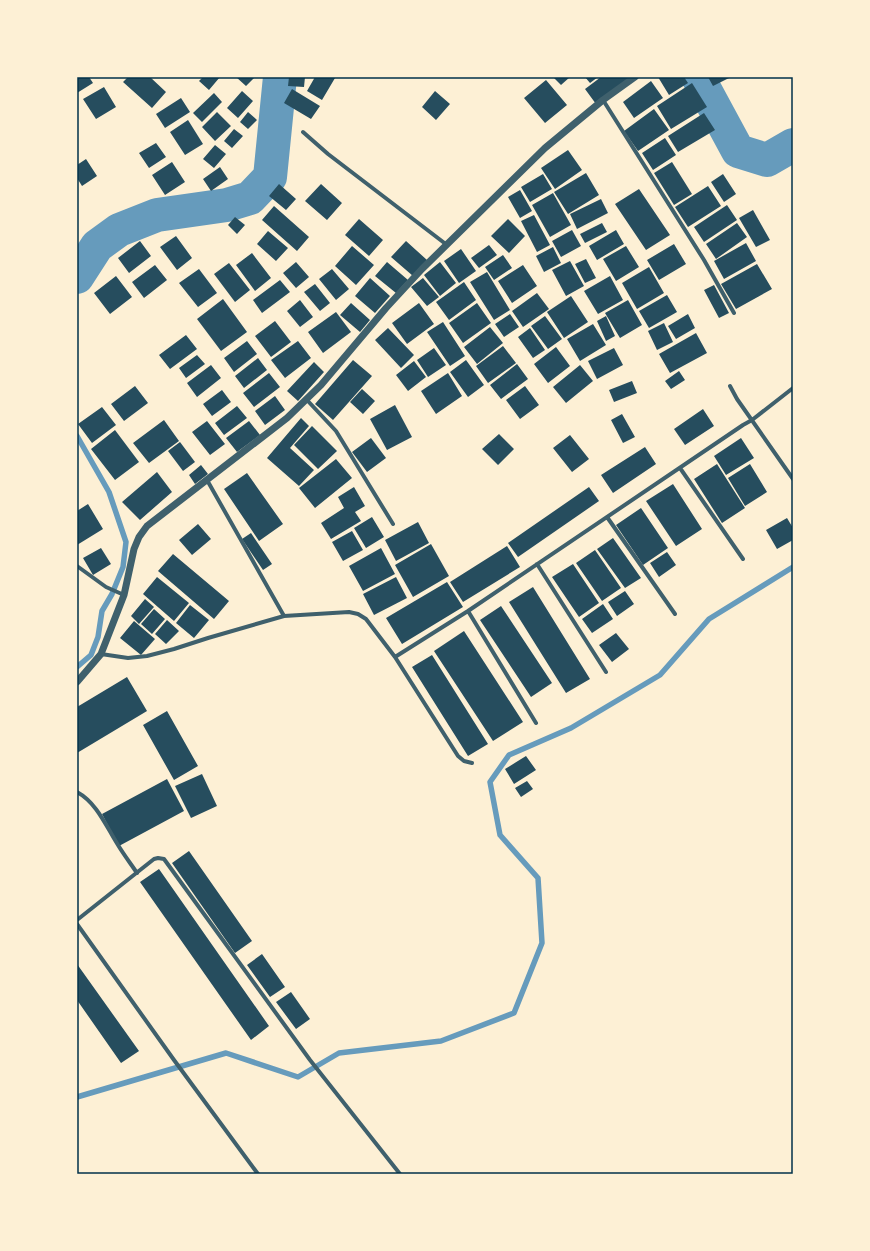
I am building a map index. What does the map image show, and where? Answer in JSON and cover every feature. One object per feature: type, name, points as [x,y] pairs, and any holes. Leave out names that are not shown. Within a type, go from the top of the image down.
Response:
[{"type":"street","points":[[77,682],[101,654],[122,595],[134,549],[147,526],[287,418],[321,385],[386,308],[447,244],[545,148],[603,100],[635,77]]},
{"type":"street","points":[[603,100],[704,260],[734,313]]},
{"type":"street","points":[[303,132],[328,154],[447,244]]},
{"type":"street","points":[[730,386],[737,399],[793,479]]},
{"type":"street","points":[[395,657],[468,611],[607,516],[752,420],[793,388]]},
{"type":"street","points":[[306,399],[336,431],[393,524]]},
{"type":"street","points":[[680,468],[743,559]]},
{"type":"street","points":[[207,480],[284,616]]},
{"type":"street","points":[[607,516],[675,614]]},
{"type":"street","points":[[537,564],[606,672]]},
{"type":"street","points":[[77,566],[106,587],[122,595]]},
{"type":"street","points":[[468,611],[536,723]]},
{"type":"street","points":[[101,654],[128,658],[146,656],[174,650],[208,638],[284,616],[349,612],[358,614],[366,619],[395,657],[458,756],[464,761],[472,763]]},
{"type":"street","points":[[77,792],[91,803],[98,812],[118,846],[137,873]]},
{"type":"street","points":[[77,920],[154,859],[158,858],[164,860],[310,1060],[400,1174]]},
{"type":"street","points":[[77,924],[258,1174]]},
{"type":"building","points":[[77,77],[89,77],[93,83],[77,93]]},
{"type":"building","points":[[128,77],[150,77],[166,92],[152,108],[123,82]]},
{"type":"building","points":[[203,77],[220,77],[209,90],[199,81]]},
{"type":"building","points":[[236,77],[255,77],[246,86]]},
{"type":"building","points":[[289,77],[305,77],[304,87],[288,86]]},
{"type":"building","points":[[315,77],[335,78],[322,100],[307,91]]},
{"type":"building","points":[[553,77],[570,77],[561,85]]},
{"type":"building","points":[[585,77],[598,77],[590,83]]},
{"type":"building","points":[[601,77],[632,77],[596,104],[585,89]]},
{"type":"building","points":[[658,77],[684,77],[688,83],[669,95]]},
{"type":"building","points":[[708,77],[731,77],[713,86]]},
{"type":"building","points":[[546,80],[567,105],[545,123],[524,98]]},
{"type":"building","points":[[651,81],[663,98],[634,118],[623,102]]},
{"type":"building","points":[[692,83],[707,107],[671,129],[657,106]]},
{"type":"building","points":[[104,87],[116,107],[96,119],[83,99]]},
{"type":"building","points":[[292,89],[320,106],[311,119],[284,103]]},
{"type":"building","points":[[242,91],[253,101],[238,118],[227,108]]},
{"type":"building","points":[[435,91],[450,104],[436,120],[422,107]]},
{"type":"building","points":[[214,93],[222,102],[202,122],[193,113]]},
{"type":"building","points":[[181,98],[190,112],[165,128],[156,114]]},
{"type":"building","points":[[654,109],[669,130],[638,151],[624,131]]},
{"type":"building","points":[[217,112],[231,126],[215,141],[202,127]]},
{"type":"building","points":[[248,112],[257,120],[248,129],[240,122]]},
{"type":"building","points":[[704,113],[715,130],[678,152],[668,136]]},
{"type":"building","points":[[188,120],[203,144],[185,155],[170,132]]},
{"type":"building","points":[[234,129],[243,136],[232,148],[224,141]]},
{"type":"building","points":[[665,138],[676,155],[653,170],[642,153]]},
{"type":"building","points":[[156,143],[166,157],[149,168],[139,153]]},
{"type":"building","points":[[215,145],[226,154],[214,168],[203,159]]},
{"type":"building","points":[[568,150],[582,170],[555,189],[541,168]]},
{"type":"building","points":[[86,159],[97,176],[82,186],[77,178],[77,165]]},
{"type":"building","points":[[172,162],[185,182],[165,195],[152,175]]},
{"type":"building","points":[[672,162],[692,194],[674,205],[654,173]]},
{"type":"building","points":[[220,167],[228,179],[211,191],[203,179]]},
{"type":"building","points":[[586,173],[599,195],[568,214],[554,192]]},
{"type":"building","points":[[543,174],[552,189],[530,202],[521,187]]},
{"type":"building","points":[[723,174],[736,194],[724,202],[711,182]]},
{"type":"building","points":[[279,184],[296,199],[286,210],[269,196]]},
{"type":"building","points":[[321,184],[342,203],[327,220],[305,201]]},
{"type":"building","points":[[708,186],[721,206],[688,227],[675,207]]},
{"type":"building","points":[[639,189],[670,235],[646,250],[615,204]]},
{"type":"building","points":[[520,190],[532,211],[520,218],[508,197]]},
{"type":"building","points":[[553,193],[571,225],[550,237],[532,205]]},
{"type":"building","points":[[601,199],[608,213],[577,229],[570,214]]},
{"type":"building","points":[[727,205],[737,220],[704,242],[694,227]]},
{"type":"building","points":[[274,206],[309,237],[297,251],[262,220]]},
{"type":"building","points":[[753,210],[770,240],[756,247],[739,218]]},
{"type":"building","points":[[534,215],[550,245],[537,252],[521,221]]},
{"type":"building","points":[[235,217],[245,225],[237,234],[228,225]]},
{"type":"building","points":[[359,219],[383,240],[369,256],[345,235]]},
{"type":"building","points":[[508,219],[525,236],[509,253],[491,236]]},
{"type":"building","points":[[602,223],[607,232],[585,243],[580,234]]},
{"type":"building","points":[[737,223],[747,237],[716,259],[706,244]]},
{"type":"building","points":[[572,230],[581,246],[561,257],[552,241]]},
{"type":"building","points":[[616,230],[624,244],[597,260],[589,246]]},
{"type":"building","points":[[268,231],[288,248],[276,261],[257,244]]},
{"type":"building","points":[[176,236],[192,258],[177,270],[160,247]]},
{"type":"building","points":[[140,241],[151,256],[129,273],[118,258]]},
{"type":"building","points":[[406,241],[427,260],[413,276],[391,257]]},
{"type":"building","points":[[746,243],[756,261],[724,279],[714,261]]},
{"type":"building","points":[[674,244],[686,264],[659,280],[647,260]]},
{"type":"building","points":[[489,245],[497,255],[479,268],[471,258]]},
{"type":"building","points":[[352,246],[374,265],[356,285],[335,266]]},
{"type":"building","points":[[626,246],[639,267],[616,281],[603,259]]},
{"type":"building","points":[[553,247],[561,263],[544,272],[536,256]]},
{"type":"building","points":[[461,249],[476,271],[459,283],[444,261]]},
{"type":"building","points":[[252,253],[271,278],[255,291],[236,265]]},
{"type":"building","points":[[503,255],[512,268],[494,280],[485,267]]},
{"type":"building","points":[[586,259],[596,278],[585,283],[575,264]]},
{"type":"building","points":[[570,261],[584,286],[566,296],[552,270]]},
{"type":"building","points":[[296,262],[309,277],[296,288],[283,273]]},
{"type":"building","points":[[387,262],[408,280],[396,293],[375,276]]},
{"type":"building","points":[[440,262],[456,283],[440,296],[424,275]]},
{"type":"building","points":[[229,263],[250,290],[235,302],[214,274]]},
{"type":"building","points":[[757,264],[772,289],[736,309],[721,284]]},
{"type":"building","points":[[155,265],[167,280],[144,298],[132,282]]},
{"type":"building","points":[[523,265],[537,286],[512,303],[498,281]]},
{"type":"building","points":[[649,267],[664,293],[637,309],[622,283]]},
{"type":"building","points":[[199,269],[217,293],[198,307],[179,283]]},
{"type":"building","points":[[332,269],[349,289],[336,300],[319,279]]},
{"type":"building","points":[[487,272],[510,310],[494,320],[470,282]]},
{"type":"building","points":[[116,276],[132,297],[110,314],[94,293]]},
{"type":"building","points":[[610,276],[623,300],[598,314],[584,291]]},
{"type":"building","points":[[370,278],[390,296],[375,313],[355,296]]},
{"type":"building","points":[[423,278],[439,297],[427,306],[411,287]]},
{"type":"building","points":[[280,280],[290,292],[262,313],[253,300]]},
{"type":"building","points":[[464,282],[476,300],[449,320],[436,302]]},
{"type":"building","points":[[315,284],[330,303],[320,311],[304,292]]},
{"type":"building","points":[[714,285],[729,313],[719,318],[704,290]]},
{"type":"building","points":[[537,293],[549,309],[523,327],[512,311]]},
{"type":"building","points":[[667,295],[677,312],[649,328],[639,311]]},
{"type":"building","points":[[571,296],[588,322],[564,338],[547,312]]},
{"type":"building","points":[[223,299],[247,332],[221,351],[197,319]]},
{"type":"building","points":[[300,300],[313,317],[300,327],[287,311]]},
{"type":"building","points":[[628,300],[642,325],[620,338],[605,313]]},
{"type":"building","points":[[351,303],[370,320],[360,332],[340,315]]},
{"type":"building","points":[[419,303],[434,324],[407,344],[392,323]]},
{"type":"building","points":[[477,303],[491,323],[463,343],[449,323]]},
{"type":"building","points":[[336,312],[351,332],[323,353],[308,332]]},
{"type":"building","points":[[510,314],[519,327],[504,337],[495,324]]},
{"type":"building","points":[[688,314],[695,328],[676,339],[668,326]]},
{"type":"building","points":[[545,316],[562,339],[548,349],[531,326]]},
{"type":"building","points":[[606,316],[615,336],[606,341],[597,321]]},
{"type":"building","points":[[275,321],[291,342],[271,357],[255,336]]},
{"type":"building","points":[[443,322],[465,356],[450,366],[427,332]]},
{"type":"building","points":[[664,323],[673,342],[657,350],[648,331]]},
{"type":"building","points":[[593,324],[606,345],[580,361],[567,339]]},
{"type":"building","points":[[490,327],[503,343],[477,364],[464,347]]},
{"type":"building","points":[[388,328],[414,355],[401,368],[375,340]]},
{"type":"building","points":[[530,328],[545,350],[533,358],[518,337]]},
{"type":"building","points":[[696,333],[707,353],[670,373],[659,354]]},
{"type":"building","points":[[186,335],[197,349],[170,369],[159,355]]},
{"type":"building","points":[[247,341],[257,354],[234,372],[224,358]]},
{"type":"building","points":[[298,341],[311,358],[285,378],[271,360]]},
{"type":"building","points":[[503,346],[516,363],[488,383],[476,366]]},
{"type":"building","points":[[556,347],[570,366],[548,383],[534,364]]},
{"type":"building","points":[[434,348],[446,365],[428,377],[417,360]]},
{"type":"building","points":[[614,348],[623,365],[597,379],[588,361]]},
{"type":"building","points":[[197,355],[205,364],[186,378],[179,368]]},
{"type":"building","points":[[258,358],[267,370],[244,388],[235,376]]},
{"type":"building","points":[[353,360],[372,376],[333,420],[315,404]]},
{"type":"building","points":[[466,360],[484,385],[468,397],[450,372]]},
{"type":"building","points":[[414,361],[426,377],[408,391],[396,375]]},
{"type":"building","points":[[314,362],[324,372],[298,401],[287,391]]},
{"type":"building","points":[[517,364],[528,379],[501,399],[490,385]]},
{"type":"building","points":[[211,365],[221,378],[197,397],[187,383]]},
{"type":"building","points":[[580,365],[593,381],[566,403],[553,387]]},
{"type":"building","points":[[679,371],[685,380],[671,389],[665,381]]},
{"type":"building","points":[[269,373],[280,387],[254,407],[243,393]]},
{"type":"building","points":[[448,373],[462,396],[436,414],[421,391]]},
{"type":"building","points":[[632,381],[637,393],[614,402],[609,390]]},
{"type":"building","points":[[135,386],[148,403],[124,421],[111,404]]},
{"type":"building","points":[[525,386],[539,405],[520,419],[506,400]]},
{"type":"building","points":[[362,389],[375,401],[363,414],[350,402]]},
{"type":"building","points":[[222,390],[231,402],[212,416],[203,404]]},
{"type":"building","points":[[275,396],[285,410],[265,425],[255,411]]},
{"type":"building","points":[[395,405],[412,437],[387,450],[370,419]]},
{"type":"building","points":[[237,406],[247,418],[224,435],[215,423]]},
{"type":"building","points":[[102,407],[116,425],[92,443],[78,424]]},
{"type":"building","points":[[703,409],[714,426],[685,445],[674,429]]},
{"type":"building","points":[[622,414],[635,437],[623,443],[611,420]]},
{"type":"building","points":[[301,418],[309,426],[290,448],[314,470],[299,486],[267,458]]},
{"type":"building","points":[[164,420],[179,441],[149,463],[133,443]]},
{"type":"building","points":[[207,421],[225,444],[210,455],[192,432]]},
{"type":"building","points":[[249,421],[260,435],[237,452],[226,438]]},
{"type":"building","points":[[312,426],[337,451],[318,469],[294,445]]},
{"type":"building","points":[[115,430],[139,462],[115,480],[91,449]]},
{"type":"building","points":[[499,434],[514,449],[498,465],[482,449]]},
{"type":"building","points":[[570,435],[589,459],[572,472],[553,448]]},
{"type":"building","points":[[371,438],[386,458],[367,472],[352,452]]},
{"type":"building","points":[[741,438],[754,458],[726,475],[714,456]]},
{"type":"building","points":[[180,442],[195,462],[183,471],[168,451]]},
{"type":"building","points":[[645,447],[656,464],[613,493],[601,475]]},
{"type":"building","points":[[336,459],[352,478],[315,508],[299,488]]},
{"type":"building","points":[[717,464],[745,508],[722,523],[694,479]]},
{"type":"building","points":[[750,464],[767,492],[745,506],[728,478]]},
{"type":"building","points":[[201,465],[208,474],[195,484],[189,475]]},
{"type":"building","points":[[157,472],[172,492],[140,520],[122,502]]},
{"type":"building","points":[[247,473],[283,524],[259,541],[224,489]]},
{"type":"building","points":[[673,484],[702,529],[676,546],[646,501]]},
{"type":"building","points":[[354,487],[365,506],[355,512],[361,521],[331,539],[321,523],[344,508],[338,497]]},
{"type":"building","points":[[589,487],[599,501],[518,557],[508,543]]},
{"type":"building","points":[[88,504],[103,529],[77,545],[77,511]]},
{"type":"building","points":[[641,508],[668,548],[643,565],[616,525]]},
{"type":"building","points":[[372,517],[384,537],[366,548],[354,528]]},
{"type":"building","points":[[787,518],[793,528],[793,540],[777,549],[766,530]]},
{"type":"building","points":[[418,522],[429,543],[396,561],[385,540]]},
{"type":"building","points":[[198,524],[211,539],[192,555],[179,540]]},
{"type":"building","points":[[352,531],[363,550],[343,561],[332,542]]},
{"type":"building","points":[[251,533],[272,564],[263,570],[242,539]]},
{"type":"building","points":[[613,538],[641,578],[625,588],[597,549]]},
{"type":"building","points":[[431,544],[449,576],[413,597],[395,565]]},
{"type":"building","points":[[507,546],[520,567],[463,602],[450,582]]},
{"type":"building","points":[[101,548],[111,564],[93,575],[83,558]]},
{"type":"building","points":[[381,548],[395,574],[363,591],[349,566]]},
{"type":"building","points":[[595,550],[621,588],[602,601],[576,563]]},
{"type":"building","points":[[667,552],[676,565],[659,577],[650,563]]},
{"type":"building","points":[[173,554],[229,601],[214,619],[158,571]]},
{"type":"building","points":[[573,564],[599,603],[579,617],[552,577]]},
{"type":"building","points":[[157,577],[189,603],[174,621],[143,594]]},
{"type":"building","points":[[396,577],[407,598],[374,615],[363,594]]},
{"type":"building","points":[[447,582],[463,607],[402,644],[386,618]]},
{"type":"building","points":[[533,587],[590,679],[566,693],[509,602]]},
{"type":"building","points":[[625,591],[634,604],[617,616],[608,602]]},
{"type":"building","points":[[145,599],[154,607],[139,624],[131,616]]},
{"type":"building","points":[[603,604],[613,619],[592,633],[582,619]]},
{"type":"building","points":[[190,605],[209,620],[194,638],[176,623]]},
{"type":"building","points":[[501,606],[552,683],[531,697],[480,620]]},
{"type":"building","points":[[154,609],[165,619],[152,634],[141,624]]},
{"type":"building","points":[[167,620],[179,631],[166,644],[155,634]]},
{"type":"building","points":[[134,621],[155,639],[141,655],[120,638]]},
{"type":"building","points":[[464,631],[523,722],[493,741],[434,651]]},
{"type":"building","points":[[616,633],[629,649],[612,662],[599,645]]},
{"type":"building","points":[[432,655],[488,744],[468,756],[412,667]]},
{"type":"building","points":[[127,677],[147,711],[77,753],[77,707]]},
{"type":"building","points":[[167,711],[198,766],[174,780],[143,725]]},
{"type":"building","points":[[526,756],[536,770],[514,784],[505,769]]},
{"type":"building","points":[[202,774],[217,806],[191,818],[175,786]]},
{"type":"building","points":[[167,779],[184,811],[119,846],[102,814]]},
{"type":"building","points":[[527,781],[533,789],[521,797],[515,788]]},
{"type":"building","points":[[189,851],[252,941],[235,953],[172,863]]},
{"type":"building","points":[[159,869],[269,1026],[251,1040],[140,882]]},
{"type":"building","points":[[262,954],[285,987],[270,997],[247,965]]},
{"type":"building","points":[[77,964],[139,1051],[121,1063],[77,1000]]},
{"type":"building","points":[[291,992],[310,1019],[296,1029],[276,1002]]},
{"type":"waterway","points":[[77,277],[97,246],[119,230],[157,215],[227,205],[250,198],[270,177],[280,77]]},
{"type":"waterway","points":[[698,77],[738,151],[767,160],[793,145]]},
{"type":"waterway","points":[[77,436],[109,492],[126,542],[123,567],[112,594],[102,611],[98,637],[91,655],[77,667]]},
{"type":"waterway","points":[[77,1097],[226,1053],[298,1077],[339,1053],[441,1041],[514,1013],[542,943],[538,878],[500,835],[490,782],[509,755],[571,728],[660,675],[709,619],[793,567]]}]
